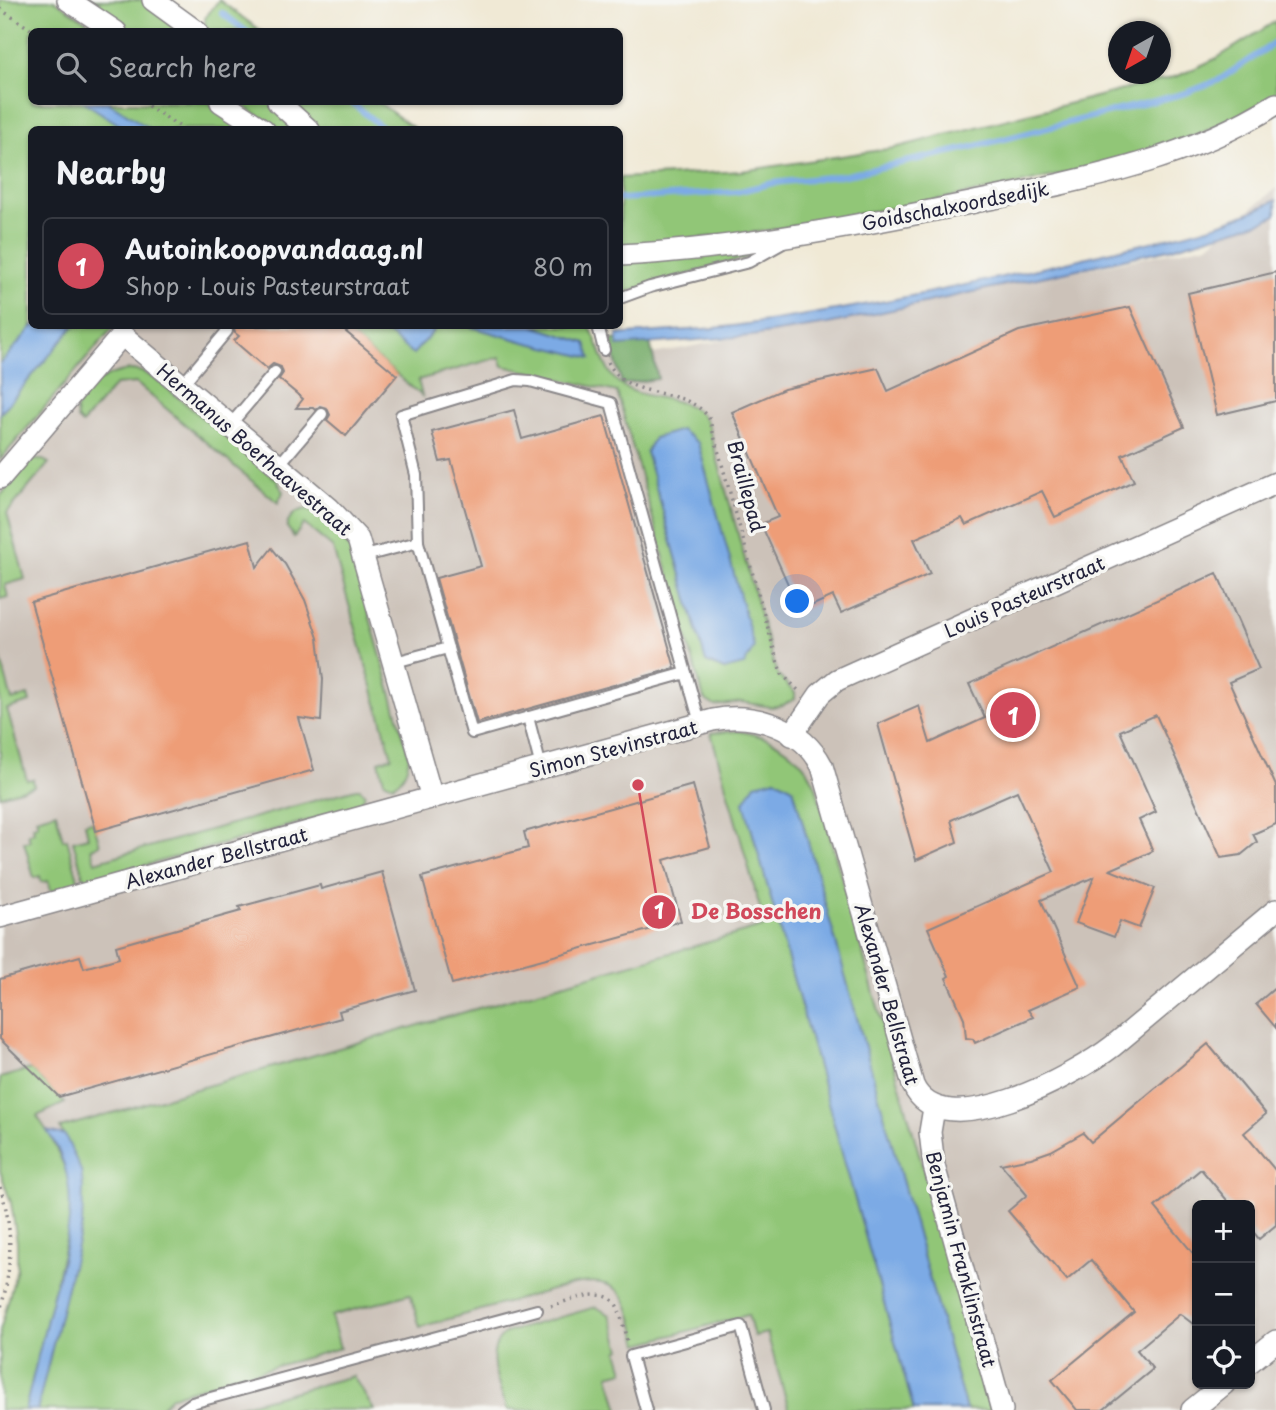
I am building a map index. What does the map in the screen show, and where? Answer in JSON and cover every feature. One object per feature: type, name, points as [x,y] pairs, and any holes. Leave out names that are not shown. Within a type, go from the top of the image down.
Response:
[{"type":"street","points":[[68,0],[110,28]]},
{"type":"street","points":[[153,0],[192,28]]},
{"type":"street","name":"Goidschalxoordsedijk","points":[[623,255],[690,250],[796,235],[1041,188],[1125,167],[1214,138],[1276,104]]},
{"type":"street","points":[[226,105],[258,126]]},
{"type":"street","points":[[281,105],[305,126]]},
{"type":"street","name":"Hermanus Boerhaavestraat","points":[[0,478],[125,330],[182,385],[351,529],[365,556],[432,798]]},
{"type":"street","name":"Louis Pasteurstraat","points":[[792,735],[829,685],[844,676],[1276,483]]},
{"type":"street","name":"Simon Stevinstraat","points":[[432,798],[726,718],[753,718],[772,723],[792,735]]},
{"type":"street","name":"Alexander Bellstraat","points":[[792,735],[814,754],[825,773],[913,1085],[920,1098],[934,1108],[956,1111],[987,1105],[1031,1092],[1075,1071],[1113,1046],[1276,910]]},
{"type":"street","name":"Alexander Bellstraat","points":[[0,917],[432,798]]},
{"type":"street","name":"Benjamin Franklinstraat","points":[[934,1108],[930,1132],[934,1166],[1002,1410]]},
{"type":"street","points":[[1255,1358],[1276,1341]]},
{"type":"street","points":[[1192,1410],[1218,1389]]},
{"type":"lane","points":[[623,297],[641,289],[749,262],[796,235]]},
{"type":"lane","points":[[599,329],[604,350]]},
{"type":"lane","points":[[182,385],[227,331]]},
{"type":"lane","points":[[230,425],[275,372]]},
{"type":"lane","points":[[686,673],[472,733],[418,542],[416,475],[401,415],[516,380],[530,381],[611,403],[700,723]]},
{"type":"lane","points":[[278,466],[322,414]]},
{"type":"lane","points":[[365,556],[418,542]]},
{"type":"lane","points":[[395,662],[448,648]]},
{"type":"lane","points":[[528,717],[541,767]]},
{"type":"lane","points":[[182,1410],[192,1404],[537,1310]]},
{"type":"lane","points":[[646,1410],[631,1356],[741,1326],[764,1410]]},
{"type":"path","points":[[0,9],[29,28]]},
{"type":"path","points":[[147,105],[179,126]]},
{"type":"path","name":"Braillepad","points":[[604,350],[613,370],[625,382],[644,390],[685,400],[702,409],[709,418],[778,664],[789,682],[814,703]]},
{"type":"path","points":[[0,1187],[9,1226],[11,1265],[0,1311]]},
{"type":"path","points":[[537,1310],[590,1295],[608,1298],[619,1310],[631,1356]]},
{"type":"shaded area","points":[[1276,188],[1276,1410],[127,1410],[165,1301],[0,1134],[0,436],[93,329],[560,329],[633,358],[1208,245]]},
{"type":"green space","points":[[0,0],[54,0],[97,28],[28,28],[28,105],[213,105],[245,126],[28,126],[28,329],[36,329],[0,372]]},
{"type":"green space","points":[[85,0],[143,0],[185,28],[127,28]]},
{"type":"green space","points":[[219,0],[257,28],[205,28],[205,18]]},
{"type":"green space","points":[[1276,21],[1276,94],[1242,115],[1186,140],[1098,166],[1006,187],[766,231],[623,247],[623,178],[742,171],[894,148],[1146,84],[1171,84],[1171,78],[1217,58]]},
{"type":"green space","points":[[242,105],[274,105],[299,126],[275,126]]},
{"type":"green space","points":[[287,105],[382,105],[411,126],[312,126]]},
{"type":"green space","points":[[765,248],[752,256],[623,293],[623,263]]},
{"type":"green space","points":[[71,329],[111,329],[0,460],[0,414]]},
{"type":"green space","points":[[343,329],[382,329],[413,354],[435,329],[479,329],[525,342],[586,343],[542,329],[591,329],[605,364],[620,384],[642,394],[680,402],[701,414],[708,425],[772,658],[778,675],[795,693],[795,699],[771,707],[742,702],[715,706],[704,699],[617,392],[503,366],[500,357],[418,380],[422,396]],"holes":[[[681,430],[724,670],[706,662],[646,452],[654,438]]]},
{"type":"green space","points":[[649,337],[658,379],[622,384],[610,340]]},
{"type":"green space","points":[[132,370],[156,379],[277,480],[283,492],[278,503],[136,383],[115,385],[82,424],[77,419],[76,410],[91,387],[106,377]]},
{"type":"green space","points":[[33,460],[49,463],[7,513],[25,579],[5,585],[8,597],[0,599],[0,496]]},
{"type":"green space","points":[[309,509],[340,534],[351,551],[409,756],[405,772],[393,785],[384,781],[379,761],[392,757],[333,548],[304,524],[294,537],[287,527],[294,514]]},
{"type":"green space","points":[[0,656],[12,700],[28,695],[30,702],[7,709],[27,780],[33,779],[34,786],[0,796]]},
{"type":"green space","points":[[738,731],[763,737],[785,748],[803,765],[816,787],[991,1410],[966,1410],[793,789],[775,779],[744,802],[914,1410],[789,1410],[767,1333],[754,1336],[748,1315],[639,1344],[632,1316],[622,1295],[604,1283],[591,1282],[573,1284],[420,1327],[410,1294],[331,1316],[340,1348],[181,1393],[171,1397],[158,1410],[37,1410],[82,1225],[81,1171],[60,1128],[765,926],[711,733]]},
{"type":"green space","points":[[356,789],[365,794],[357,807],[85,882],[73,841],[88,837],[85,823],[93,821],[100,845],[91,848],[95,862]]},
{"type":"green space","points":[[56,812],[63,840],[67,839],[79,883],[51,891],[48,881],[41,882],[40,876],[34,878],[24,842],[30,841],[28,834],[34,832],[33,826],[38,824],[36,818]]},
{"type":"green space","points":[[31,1069],[65,1103],[37,1116],[51,1137],[66,1170],[70,1186],[70,1223],[25,1410],[0,1410],[0,1331],[17,1268],[17,1242],[11,1203],[0,1171],[0,1078]]},
{"type":"green space","points":[[596,1307],[610,1315],[621,1349],[618,1351],[624,1371],[609,1375],[619,1410],[507,1410],[494,1368],[495,1348],[500,1339],[508,1332]]},
{"type":"green space","points":[[353,1376],[374,1410],[224,1410]]},
{"type":"water","points":[[89,105],[113,105],[145,126],[121,126]]},
{"type":"water","points":[[1276,200],[1276,215],[1264,221],[1169,249],[828,324],[751,336],[618,346],[617,335],[719,328],[780,319],[1012,275],[1192,232],[1256,210]]},
{"type":"water","points":[[30,329],[71,329],[0,414],[0,364]]},
{"type":"water","points":[[382,329],[435,329],[413,354]]},
{"type":"water","points":[[479,329],[542,329],[586,343],[591,358]]},
{"type":"water","points":[[681,430],[698,443],[754,647],[744,665],[724,670],[706,662],[646,452],[654,438]]},
{"type":"water","points":[[776,779],[793,788],[966,1410],[914,1410],[744,802],[755,784]]},
{"type":"water","points":[[47,1131],[65,1135],[81,1171],[82,1225],[37,1410],[25,1410],[61,1266],[69,1220],[67,1175]]},
{"type":"building","points":[[1276,272],[1276,401],[1217,415],[1188,293]]},
{"type":"building","points":[[1130,307],[1184,427],[1122,455],[1134,481],[1055,517],[1042,491],[966,525],[962,518],[914,539],[930,574],[841,613],[833,596],[800,611],[761,524],[778,517],[732,412],[784,389],[878,368],[888,391],[1019,331]]},
{"type":"building","points":[[234,329],[343,329],[397,375],[346,436],[327,420],[330,415],[327,408],[296,408],[303,399],[279,379],[283,373],[281,367],[273,364],[267,369],[234,341],[239,336]]},
{"type":"building","points":[[514,410],[522,439],[604,416],[675,668],[477,723],[436,578],[481,566],[451,460],[440,462],[432,432]]},
{"type":"building","points":[[250,540],[257,567],[272,548],[285,564],[305,600],[318,638],[323,679],[321,721],[299,718],[314,770],[96,831],[31,602]]},
{"type":"building","points":[[1217,573],[1259,669],[1229,682],[1276,786],[1276,824],[1253,834],[1257,842],[1241,855],[1221,858],[1156,715],[1120,731],[1156,812],[1139,820],[1153,851],[1110,870],[1155,888],[1139,928],[1120,921],[1114,937],[1076,923],[1094,877],[1041,900],[1080,987],[1028,1010],[1033,1017],[975,1043],[973,1039],[966,1038],[964,1018],[928,928],[1054,872],[1017,791],[951,820],[957,842],[916,860],[878,724],[919,706],[930,743],[985,718],[969,684]]},
{"type":"building","points":[[693,785],[710,847],[664,860],[681,921],[452,984],[422,877],[528,848],[524,832]]},
{"type":"building","points":[[382,872],[415,990],[339,1011],[341,1018],[59,1097],[0,1039],[0,979],[80,956],[84,968],[119,958],[116,946],[241,911],[239,907],[320,885],[321,889]]},
{"type":"building","points":[[1276,987],[1276,1028],[1256,1004]]},
{"type":"building","points":[[1208,1044],[1266,1114],[1244,1133],[1276,1171],[1276,1225],[1259,1239],[1255,1234],[1255,1200],[1227,1200],[1201,1169],[1155,1207],[1192,1252],[1192,1323],[1180,1314],[1137,1350],[1153,1369],[1103,1410],[1077,1410],[1052,1380],[1134,1312],[1091,1260],[1067,1280],[1008,1211],[1027,1195],[1001,1164],[1051,1151],[1083,1133],[1091,1142]]},
{"type":"waterway","points":[[222,13],[242,28]]},
{"type":"waterway","points":[[623,199],[736,192],[773,183],[846,175],[964,149],[1186,93],[1219,80],[1276,42]]},
{"type":"waterway","points":[[355,105],[380,126]]},
{"type":"place","name":"Autoinkoopvandaag.nl","points":[[1013,715]]},
{"type":"place","name":"De Bosschen","points":[[638,785]]}]
